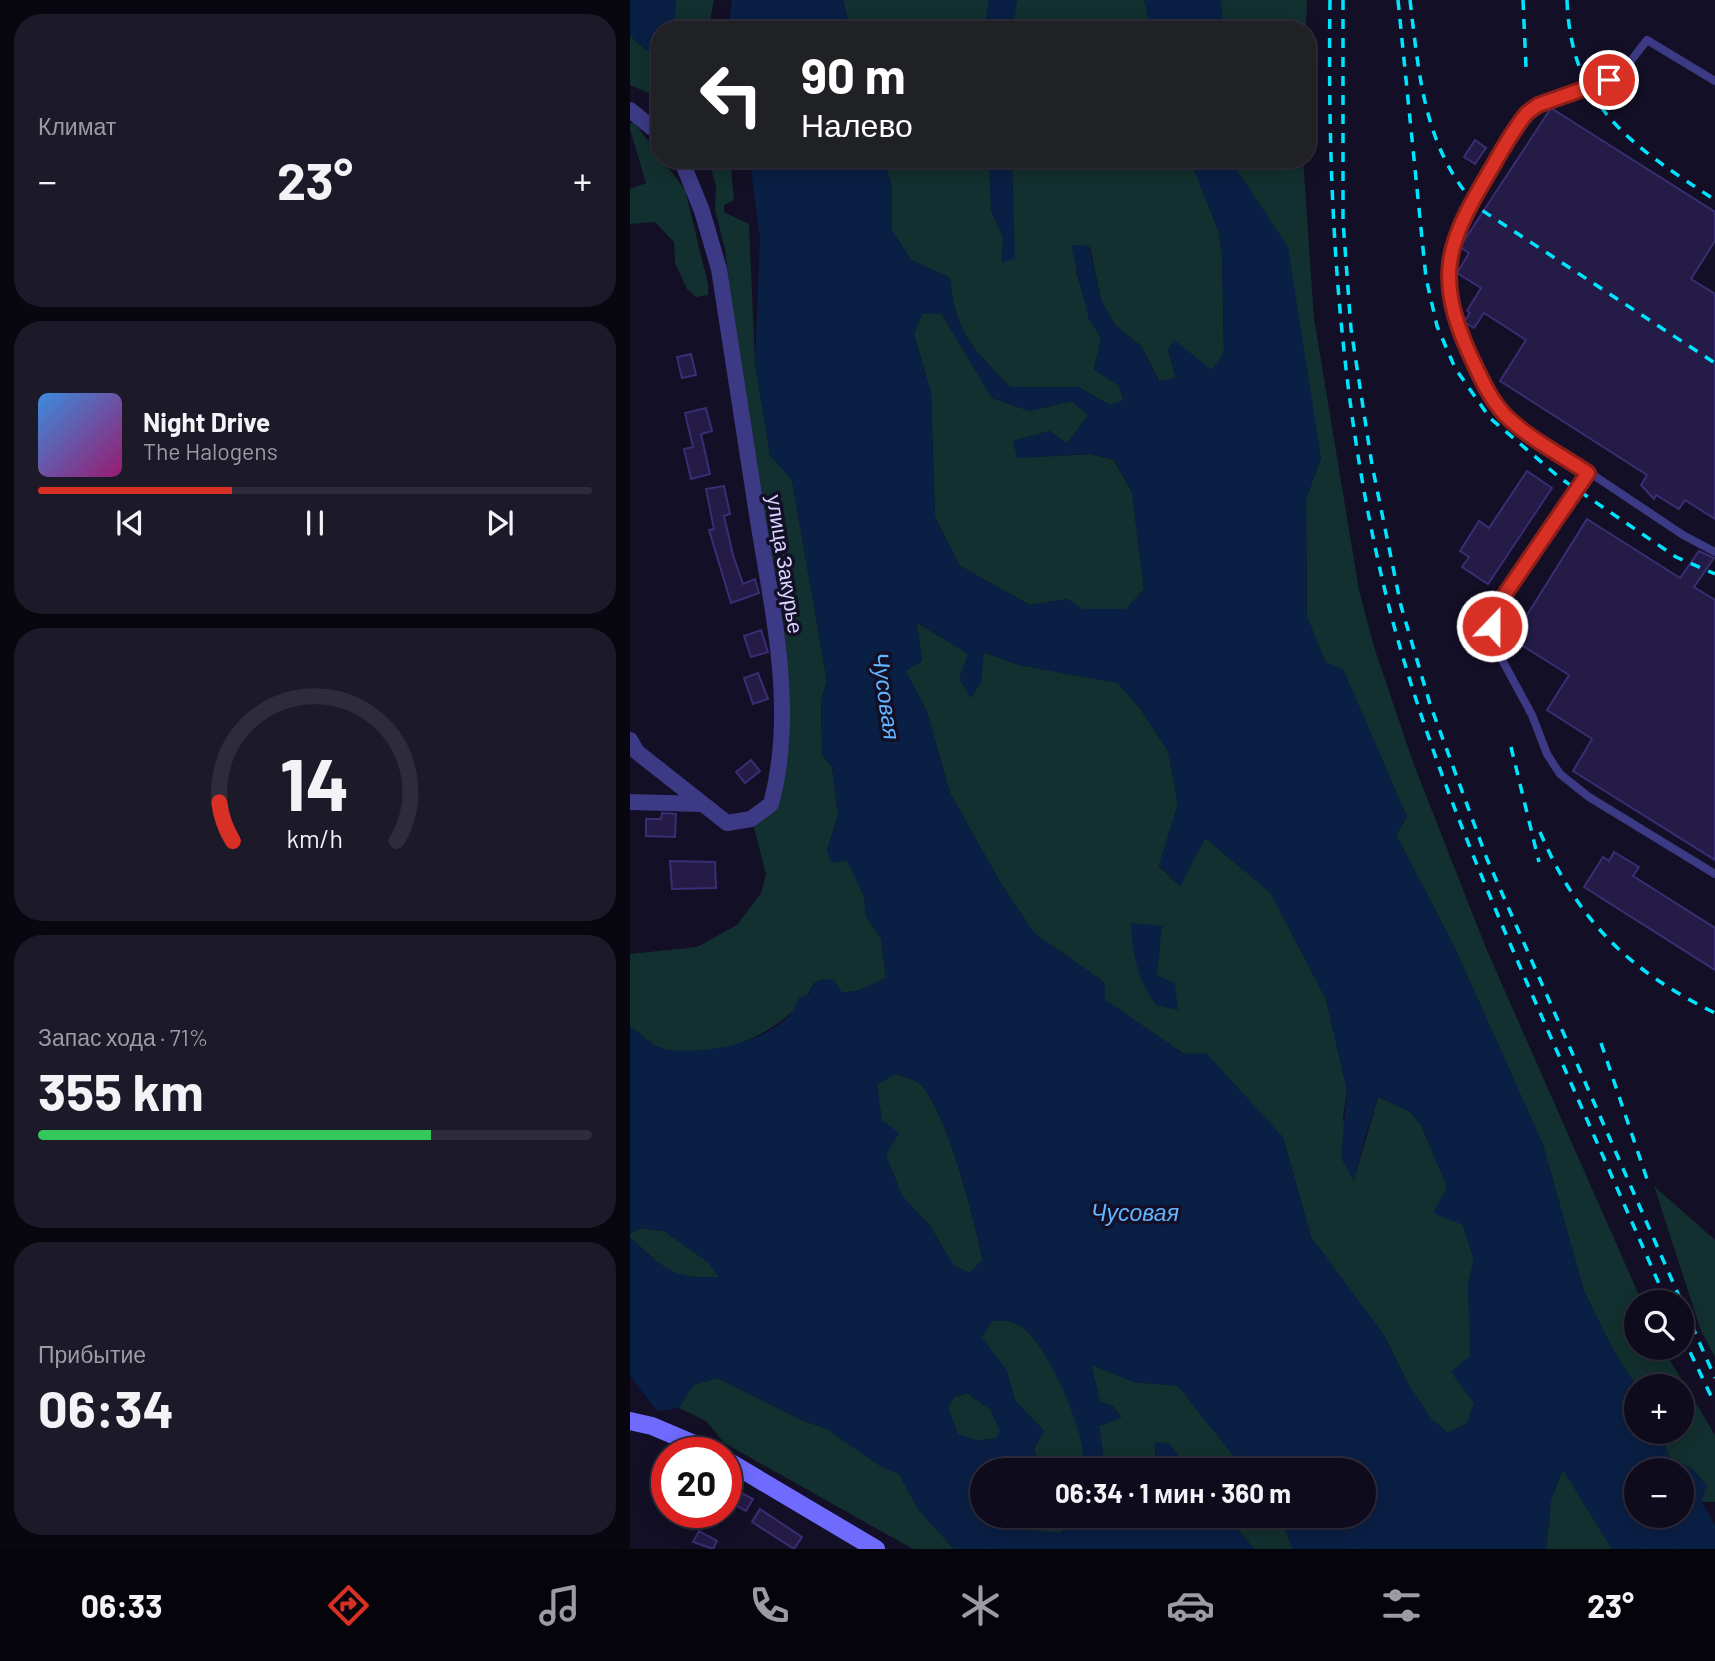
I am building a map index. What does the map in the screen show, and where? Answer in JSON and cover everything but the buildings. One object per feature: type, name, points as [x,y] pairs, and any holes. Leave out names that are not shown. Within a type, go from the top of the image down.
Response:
[{"type":"street","points":[[630,110],[651,127]]},
{"type":"street","name":"улица Закурье","points":[[630,740],[637,752],[727,824],[751,819],[771,804],[779,774],[782,725],[779,654],[719,269],[702,211],[685,168]]},
{"type":"street","points":[[630,803],[701,804]]},
{"type":"street","points":[[630,1421],[652,1426],[678,1437]]},
{"type":"street","points":[[742,1470],[871,1548]]},
{"type":"lane","points":[[1715,81],[1647,40],[1623,71],[1609,80],[1538,105],[1527,113],[1455,234],[1449,271],[1453,309],[1460,333],[1490,395],[1508,418],[1683,535],[1715,552]]},
{"type":"lane","points":[[1588,473],[1501,600],[1493,617],[1494,645],[1532,715],[1547,754],[1567,782],[1715,874]]},
{"type":"green space","points":[[676,0],[714,0],[710,21],[674,21]]},
{"type":"green space","points":[[843,0],[989,0],[986,21],[848,21]]},
{"type":"green space","points":[[1017,0],[1144,0],[1149,21],[1014,21]]},
{"type":"green space","points":[[1220,0],[1307,0],[1306,21],[1223,21]]},
{"type":"green space","points":[[630,36],[651,53],[651,94],[630,85]]},
{"type":"green space","points":[[634,122],[651,145],[651,168],[668,168],[685,190],[708,284],[708,295],[696,297],[687,289],[675,263],[674,242],[655,222],[630,224],[630,189],[646,183],[630,124]]},
{"type":"green space","points":[[711,168],[731,168],[734,200],[724,205],[724,212],[749,224],[755,362],[770,455],[792,480],[827,681],[821,699],[822,755],[832,767],[838,815],[827,850],[847,860],[853,870],[864,896],[866,916],[881,939],[886,978],[860,990],[842,993],[834,981],[825,979],[814,983],[803,1000],[787,1016],[767,1030],[746,1041],[699,1053],[676,1052],[656,1046],[630,1027],[630,954],[697,947],[737,925],[761,893],[766,874],[753,824],[774,809],[785,747],[725,249],[715,210],[716,186]]},
{"type":"green space","points":[[886,168],[989,168],[991,210],[1003,237],[1002,262],[1014,258],[1012,168],[1194,168],[1219,232],[1224,352],[1212,371],[1168,350],[1176,378],[1159,381],[1142,347],[1115,325],[1101,300],[1090,247],[1076,271],[1089,314],[1101,338],[1094,369],[1119,386],[1124,401],[1109,405],[1079,387],[1010,387],[968,339],[957,313],[950,278],[911,260],[892,230],[892,186]]},
{"type":"green space","points":[[1235,168],[1304,168],[1314,318],[1359,590],[1374,647],[1414,765],[1486,948],[1637,1290],[1624,1290],[1624,1360],[1670,1360],[1678,1374],[1628,1374],[1613,1350],[1584,1291],[1543,1145],[1454,946],[1396,835],[1407,817],[1343,670],[1326,663],[1307,617],[1306,499],[1321,458]]},
{"type":"green space","points":[[941,313],[992,398],[1030,411],[1072,401],[1088,415],[1067,444],[1050,431],[1013,441],[1018,458],[1090,454],[1114,460],[1132,492],[1144,589],[1126,609],[1082,609],[1067,599],[1030,605],[960,566],[935,517],[931,393],[914,334],[922,314]]},
{"type":"green space","points":[[916,622],[969,654],[971,697],[981,682],[983,652],[1019,665],[1118,683],[1139,707],[1168,751],[1178,804],[1159,866],[1180,886],[1205,838],[1270,892],[1326,999],[1347,1090],[1343,1118],[1354,1180],[1378,1097],[1410,1111],[1422,1127],[1463,1225],[1474,1260],[1468,1285],[1474,1403],[1467,1423],[1448,1433],[1432,1420],[1408,1384],[1384,1335],[1311,1237],[1283,1137],[1184,1054],[1105,1000],[1105,983],[1034,933],[1000,882],[950,793],[927,712],[905,670],[922,661]]},
{"type":"green space","points":[[896,1074],[921,1085],[931,1099],[950,1142],[967,1194],[983,1260],[970,1273],[954,1266],[930,1226],[902,1196],[886,1155],[877,1084]]},
{"type":"green space","points":[[1654,1186],[1715,1240],[1715,1357],[1701,1331],[1694,1309],[1694,1290],[1688,1290]]},
{"type":"green space","points":[[641,1228],[664,1231],[708,1262],[720,1278],[679,1276],[657,1262],[630,1237],[630,1233]]},
{"type":"green space","points":[[1010,1320],[1028,1332],[1038,1344],[1067,1397],[1081,1437],[1084,1458],[1037,1458],[1034,1449],[1044,1431],[1015,1401],[1007,1371],[981,1337],[992,1321]]},
{"type":"green space","points":[[1091,1364],[1134,1382],[1178,1386],[1235,1458],[1180,1458],[1169,1444],[1156,1443],[1155,1458],[1103,1458],[1099,1426],[1121,1417],[1113,1406],[1100,1402]]},
{"type":"green space","points":[[718,1378],[799,1419],[827,1429],[882,1467],[899,1474],[918,1509],[954,1549],[913,1549],[742,1453],[742,1437],[719,1437],[706,1421],[679,1408],[693,1385]]},
{"type":"green space","points":[[967,1393],[991,1410],[1001,1432],[996,1438],[977,1441],[958,1434],[948,1408],[954,1397]]},
{"type":"green space","points":[[1694,1400],[1715,1435],[1715,1502],[1701,1502],[1694,1458],[1669,1457],[1664,1444],[1694,1444]]},
{"type":"green space","points":[[1563,1469],[1612,1549],[1546,1549],[1551,1500]]},
{"type":"green space","points":[[1028,1528],[1064,1528],[1062,1533]]},
{"type":"green space","points":[[1237,1528],[1285,1528],[1293,1549],[1254,1549]]},
{"type":"water","points":[[630,0],[676,0],[674,21],[651,21],[651,53],[630,36]]},
{"type":"water","points":[[732,0],[843,0],[848,21],[729,21]]},
{"type":"water","points":[[989,0],[1017,0],[1014,21],[986,21]]},
{"type":"water","points":[[1144,0],[1220,0],[1223,21],[1149,21]]},
{"type":"water","name":"Чусовая","points":[[750,168],[886,168],[892,186],[892,230],[911,260],[950,278],[962,327],[985,362],[1010,387],[1079,387],[1109,405],[1124,400],[1119,386],[1094,369],[1101,338],[1089,320],[1071,245],[1089,246],[1101,300],[1115,325],[1142,347],[1158,381],[1176,378],[1168,350],[1174,340],[1212,370],[1224,352],[1222,258],[1219,232],[1194,168],[1236,168],[1288,247],[1321,458],[1306,499],[1307,617],[1326,663],[1343,669],[1407,817],[1396,835],[1454,946],[1543,1145],[1584,1291],[1613,1350],[1628,1374],[1624,1374],[1624,1444],[1664,1444],[1671,1458],[1624,1458],[1624,1528],[1694,1528],[1694,1470],[1706,1485],[1702,1502],[1715,1525],[1715,1549],[1612,1549],[1563,1470],[1551,1500],[1546,1549],[1293,1549],[1285,1528],[1376,1528],[1376,1458],[1235,1458],[1178,1386],[1134,1382],[1091,1365],[1100,1401],[1113,1406],[1121,1418],[1099,1426],[1103,1458],[1084,1458],[1074,1418],[1057,1376],[1027,1331],[1011,1322],[992,1321],[982,1337],[1007,1371],[1015,1401],[1044,1431],[1034,1449],[1037,1458],[970,1458],[970,1528],[1028,1528],[1061,1533],[1063,1528],[1237,1528],[1254,1549],[954,1549],[918,1509],[899,1474],[882,1467],[827,1429],[799,1419],[718,1378],[693,1385],[679,1408],[657,1411],[630,1376],[630,1237],[669,1270],[690,1276],[719,1277],[708,1262],[664,1231],[641,1228],[630,1233],[630,1027],[656,1046],[672,1050],[714,1049],[759,1036],[777,1026],[791,1013],[798,998],[809,994],[814,983],[825,979],[834,981],[842,993],[860,990],[886,978],[881,939],[866,916],[864,896],[847,861],[831,863],[827,850],[838,815],[832,767],[822,755],[821,699],[827,681],[792,480],[770,455],[755,362],[760,239]],"holes":[[[941,313],[992,398],[1030,411],[1072,401],[1088,415],[1067,444],[1050,431],[1013,441],[1017,458],[1090,454],[1115,460],[1132,492],[1144,589],[1126,609],[1082,609],[1067,599],[1030,605],[960,566],[935,518],[931,393],[914,334],[922,314]],[[917,622],[968,654],[959,679],[971,698],[981,682],[984,652],[1019,665],[1118,683],[1139,707],[1168,751],[1178,804],[1159,865],[1180,886],[1205,838],[1270,892],[1326,999],[1347,1090],[1341,1158],[1354,1181],[1378,1097],[1411,1112],[1422,1127],[1447,1187],[1433,1213],[1463,1225],[1474,1260],[1468,1285],[1470,1356],[1451,1372],[1474,1403],[1467,1423],[1448,1433],[1432,1420],[1408,1384],[1384,1335],[1311,1237],[1283,1137],[1206,1053],[1184,1054],[1105,1000],[1105,983],[1034,933],[1000,882],[950,793],[927,712],[906,671],[922,661]],[[896,1074],[916,1081],[931,1099],[941,1119],[959,1168],[983,1259],[970,1273],[954,1266],[930,1226],[902,1196],[886,1155],[899,1133],[881,1119],[877,1084]],[[967,1393],[991,1410],[1000,1432],[996,1438],[977,1441],[958,1434],[948,1408],[954,1397]]]},
{"type":"water","points":[[989,168],[1012,168],[1015,258],[1002,263],[1003,237],[991,210]]},
{"type":"water","points":[[1131,923],[1163,926],[1156,975],[1175,983],[1178,1010],[1156,1005],[1150,996],[1140,976]]},
{"type":"water","points":[[1156,1442],[1169,1444],[1180,1458],[1155,1458]]},
{"type":"railway","points":[[1330,0],[1331,154],[1340,307],[1359,460],[1390,611],[1420,713],[1476,861],[1662,1290]]},
{"type":"railway","points":[[1343,0],[1343,221],[1351,329],[1372,465],[1401,606],[1430,704],[1487,859],[1715,1378]]},
{"type":"railway","points":[[1398,0],[1426,278],[1437,326],[1455,368],[1490,418],[1560,478],[1676,557],[1715,574]]},
{"type":"railway","points":[[1410,0],[1427,111],[1447,163],[1461,187],[1480,209],[1715,363]]},
{"type":"railway","points":[[1523,0],[1526,67]]},
{"type":"railway","points":[[1567,0],[1571,38],[1580,70],[1594,97],[1612,121],[1634,142],[1715,200]]},
{"type":"railway","points":[[1511,747],[1539,862]]},
{"type":"railway","points":[[1540,832],[1571,892],[1609,940],[1657,980],[1715,1013]]},
{"type":"railway","points":[[1601,1043],[1649,1185]]},
{"type":"railway","points":[[1694,1360],[1711,1396]]},
{"type":"route","points":[[1492,626],[1501,600],[1588,473],[1508,418],[1490,395],[1460,333],[1453,309],[1449,271],[1451,249],[1455,234],[1472,201],[1527,113],[1538,105],[1591,89],[1609,80]]}]
